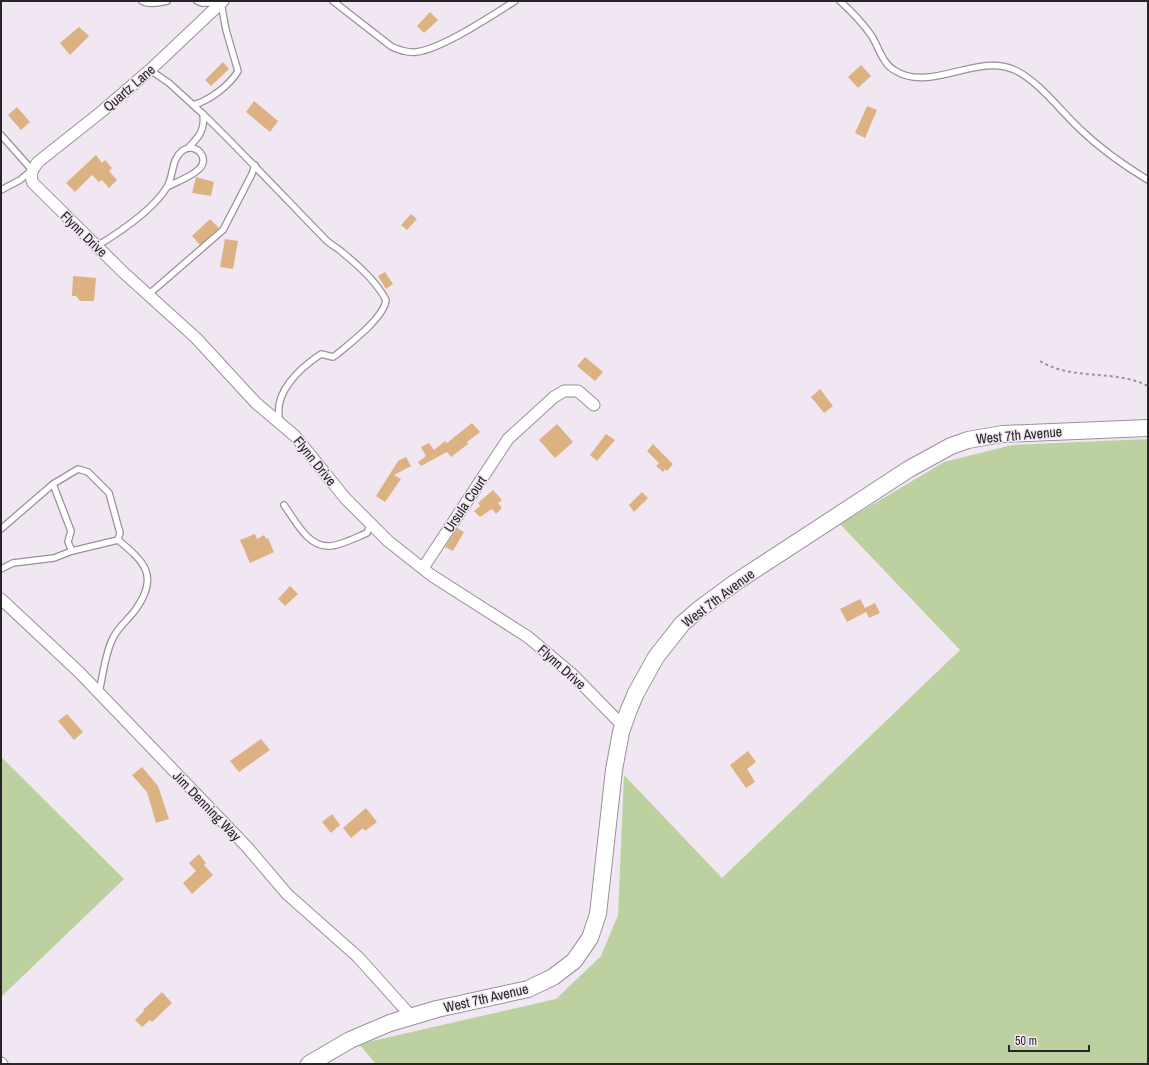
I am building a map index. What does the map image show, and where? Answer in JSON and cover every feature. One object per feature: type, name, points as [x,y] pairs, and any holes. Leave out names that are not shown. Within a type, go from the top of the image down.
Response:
[{"type":"main road","name":"West 7th Avenue","points":[[309,1064],[370,1031],[411,1016],[528,989],[553,977],[565,969],[583,950],[590,938],[598,914],[614,770],[623,726],[636,693],[656,657],[682,624],[698,610],[736,582],[932,455],[968,440],[1002,434],[1148,428]]},
{"type":"street","name":"Quartz Lane","points":[[32,170],[38,162],[101,112],[150,70],[222,2]]},
{"type":"street","name":"Flynn Drive","points":[[32,170],[31,178],[33,183],[64,215],[148,295],[196,338],[256,403],[295,436],[345,498],[370,525],[399,551],[423,568],[470,601],[506,621],[534,641],[573,675],[623,726]]},
{"type":"street","name":"Ursula Court","points":[[423,568],[508,440],[537,411],[564,391],[578,391],[594,405]]},
{"type":"street","name":"Jim Denning Way","points":[[1,599],[99,692],[247,847],[287,894],[358,958],[411,1016]]},
{"type":"lane","points":[[142,1],[145,3],[159,3],[167,1]]},
{"type":"lane","points":[[193,105],[212,96],[238,71],[226,30],[222,2],[202,3],[197,1]]},
{"type":"lane","points":[[333,1],[392,47],[403,52],[415,52],[431,49],[515,1]]},
{"type":"lane","points":[[840,1],[871,35],[892,69],[912,78],[928,77],[985,67],[1002,67],[1014,70],[1037,86],[1097,145],[1148,180]]},
{"type":"lane","points":[[150,70],[203,114],[255,165],[328,242],[342,252],[364,274],[386,300],[377,317],[336,355],[333,357],[321,354],[291,380],[286,387],[278,408],[281,424]]},
{"type":"lane","points":[[167,187],[178,156],[190,147],[202,131],[204,124],[203,114]]},
{"type":"lane","points":[[1,134],[32,170],[20,180],[1,190]]},
{"type":"lane","points":[[97,246],[127,227],[167,187],[199,169],[202,164],[203,155],[197,149],[190,147]]},
{"type":"lane","points":[[148,295],[223,230],[252,174],[255,165]]},
{"type":"lane","points":[[1,529],[53,484],[78,469],[88,472],[109,493],[120,533],[118,540]]},
{"type":"lane","points":[[53,484],[71,531],[68,542],[72,552]]},
{"type":"lane","points":[[284,505],[311,541],[319,545],[329,547],[350,540],[367,533],[370,525]]},
{"type":"lane","points":[[1,568],[13,563],[54,558],[118,540]]},
{"type":"lane","points":[[99,692],[113,637],[136,608],[147,589],[148,577],[144,564],[136,554],[118,540]]},
{"type":"path","points":[[1040,361],[1059,369],[1092,376],[1130,378],[1148,386]]},
{"type":"green space","points":[[1148,439],[1148,1064],[376,1064],[359,1044],[556,999],[601,956],[618,915],[624,775],[722,878],[960,650],[840,524],[944,462],[1012,445]]},
{"type":"green space","points":[[1,757],[124,879],[1,997]]},
{"type":"building","points":[[430,12],[438,20],[424,33],[417,26]]},
{"type":"building","points":[[79,27],[89,36],[70,55],[60,43]]},
{"type":"building","points":[[223,62],[229,69],[211,86],[205,80]]},
{"type":"building","points":[[861,65],[871,76],[858,88],[848,77]]},
{"type":"building","points":[[254,101],[278,121],[270,132],[246,112]]},
{"type":"building","points":[[867,106],[877,110],[865,138],[855,133]]},
{"type":"building","points":[[17,107],[30,122],[21,130],[8,115]]},
{"type":"building","points":[[96,155],[102,163],[105,160],[112,168],[109,171],[117,180],[109,188],[102,180],[99,182],[92,175],[75,192],[66,183]]},
{"type":"building","points":[[196,177],[214,182],[211,196],[192,193]]},
{"type":"building","points":[[411,214],[417,219],[407,230],[401,225]]},
{"type":"building","points":[[210,219],[219,228],[200,245],[192,236]]},
{"type":"building","points":[[225,239],[238,241],[233,269],[220,267]]},
{"type":"building","points":[[385,272],[393,284],[386,289],[378,276]]},
{"type":"building","points":[[73,276],[96,278],[94,301],[80,301],[76,296],[72,296]]},
{"type":"building","points":[[585,357],[603,372],[595,381],[577,366]]},
{"type":"building","points":[[820,389],[833,406],[824,413],[811,397]]},
{"type":"building","points":[[472,423],[480,432],[467,442],[468,444],[451,457],[447,452],[421,466],[418,462],[426,456],[421,447],[429,443],[434,450],[445,441],[447,443]]},
{"type":"building","points":[[557,424],[573,442],[555,458],[539,440]]},
{"type":"building","points":[[606,434],[615,440],[597,461],[590,455]]},
{"type":"building","points":[[653,444],[673,464],[667,471],[665,469],[663,472],[656,466],[659,463],[647,451]]},
{"type":"building","points":[[406,457],[411,466],[394,475],[401,479],[385,502],[376,496],[398,461]]},
{"type":"building","points":[[493,490],[502,500],[498,503],[502,508],[496,514],[492,509],[480,517],[474,511],[480,506],[478,503]]},
{"type":"building","points":[[642,492],[648,498],[634,512],[629,505]]},
{"type":"building","points":[[457,528],[464,532],[453,551],[445,547]]},
{"type":"building","points":[[255,534],[257,539],[264,535],[266,539],[268,538],[274,552],[250,563],[240,540]]},
{"type":"building","points":[[290,586],[298,594],[285,606],[278,599]]},
{"type":"building","points":[[860,599],[865,608],[875,603],[880,613],[869,618],[866,612],[847,622],[840,609]]},
{"type":"building","points":[[67,714],[83,732],[74,740],[58,721]]},
{"type":"building","points":[[261,739],[270,750],[239,772],[230,761]]},
{"type":"building","points":[[748,751],[756,762],[747,769],[755,782],[746,788],[730,765]]},
{"type":"building","points":[[142,767],[158,786],[169,819],[156,823],[147,792],[132,775]]},
{"type":"building","points":[[366,808],[377,822],[365,831],[363,828],[351,838],[343,828]]},
{"type":"building","points":[[332,814],[340,825],[331,833],[322,822]]},
{"type":"building","points":[[199,854],[206,863],[204,865],[213,875],[192,894],[183,883],[196,871],[189,863]]},
{"type":"building","points":[[162,992],[172,1003],[152,1022],[150,1020],[142,1027],[135,1020]]}]
